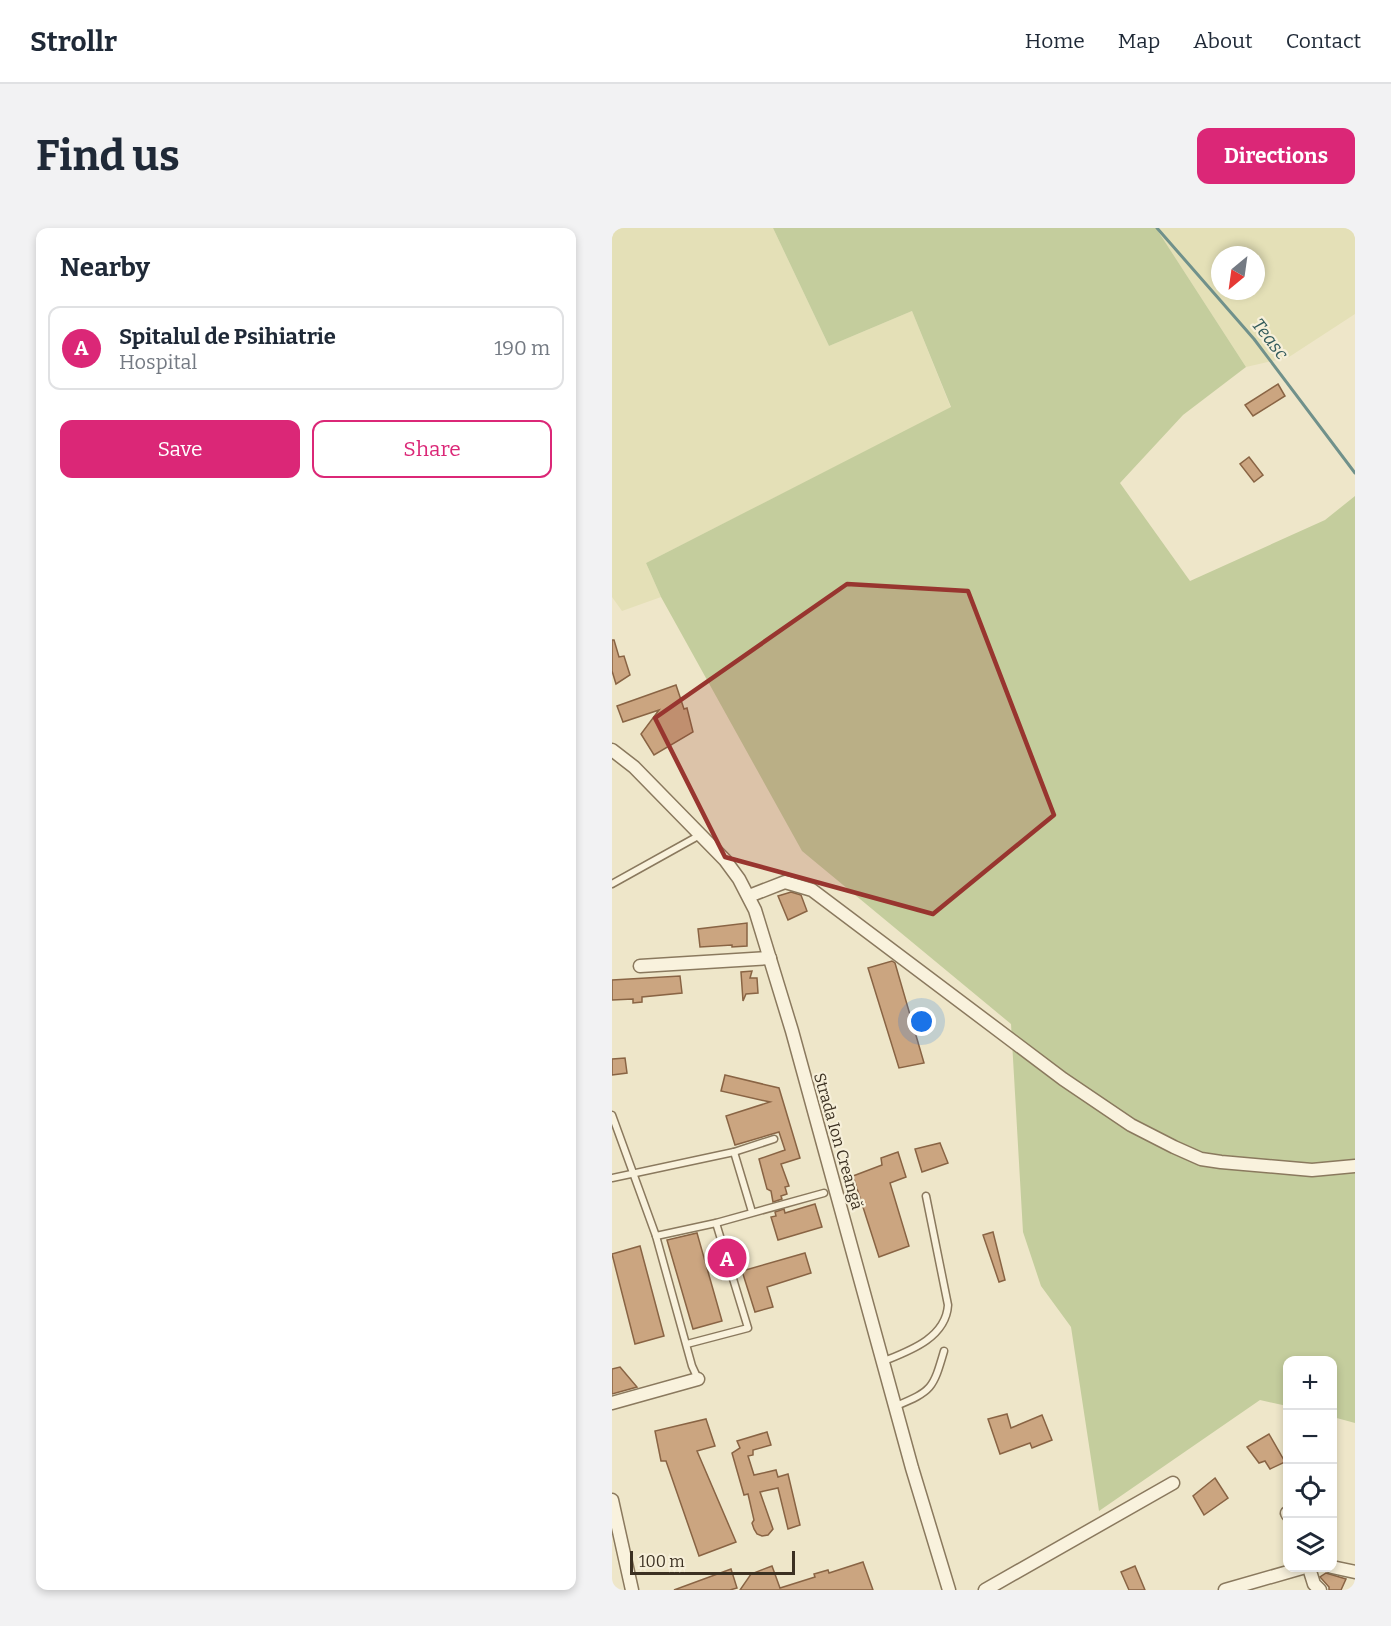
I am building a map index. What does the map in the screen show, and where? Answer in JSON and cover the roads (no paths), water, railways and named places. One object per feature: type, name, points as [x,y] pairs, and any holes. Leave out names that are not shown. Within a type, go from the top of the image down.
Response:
[{"type":"street","name":"Strada Ion Creangă","points":[[612,750],[634,767],[725,860],[749,896],[755,910],[949,1590]]},
{"type":"street","points":[[749,896],[785,882],[812,890],[1063,1079],[1131,1125],[1174,1147],[1201,1159],[1221,1162],[1312,1170],[1355,1167]]},
{"type":"street","points":[[640,966],[770,958]]},
{"type":"street","points":[[612,1403],[698,1379]]},
{"type":"street","points":[[985,1590],[1173,1483]]},
{"type":"street","points":[[612,1500],[632,1590]]},
{"type":"street","points":[[1337,1568],[1355,1572]]},
{"type":"street","points":[[1226,1590],[1288,1572]]},
{"type":"street","points":[[1311,1572],[1314,1584],[1320,1590]]},
{"type":"lane","points":[[612,884],[701,835]]},
{"type":"lane","points":[[612,1115],[656,1236],[698,1379]]},
{"type":"lane","points":[[612,1178],[734,1152],[774,1139]]},
{"type":"lane","points":[[734,1152],[752,1212]]},
{"type":"lane","points":[[656,1236],[716,1223],[824,1193]]},
{"type":"lane","points":[[884,1361],[917,1347],[944,1322],[948,1313],[926,1196]]},
{"type":"lane","points":[[687,1344],[748,1328],[716,1223]]},
{"type":"lane","points":[[895,1407],[929,1390],[944,1351]]},
{"type":"waterway","name":"Teasc","points":[[1157,228],[1254,339],[1355,473]]},
{"type":"place","name":"Spitalul de Psihiatrie","points":[[727,1258]]}]
